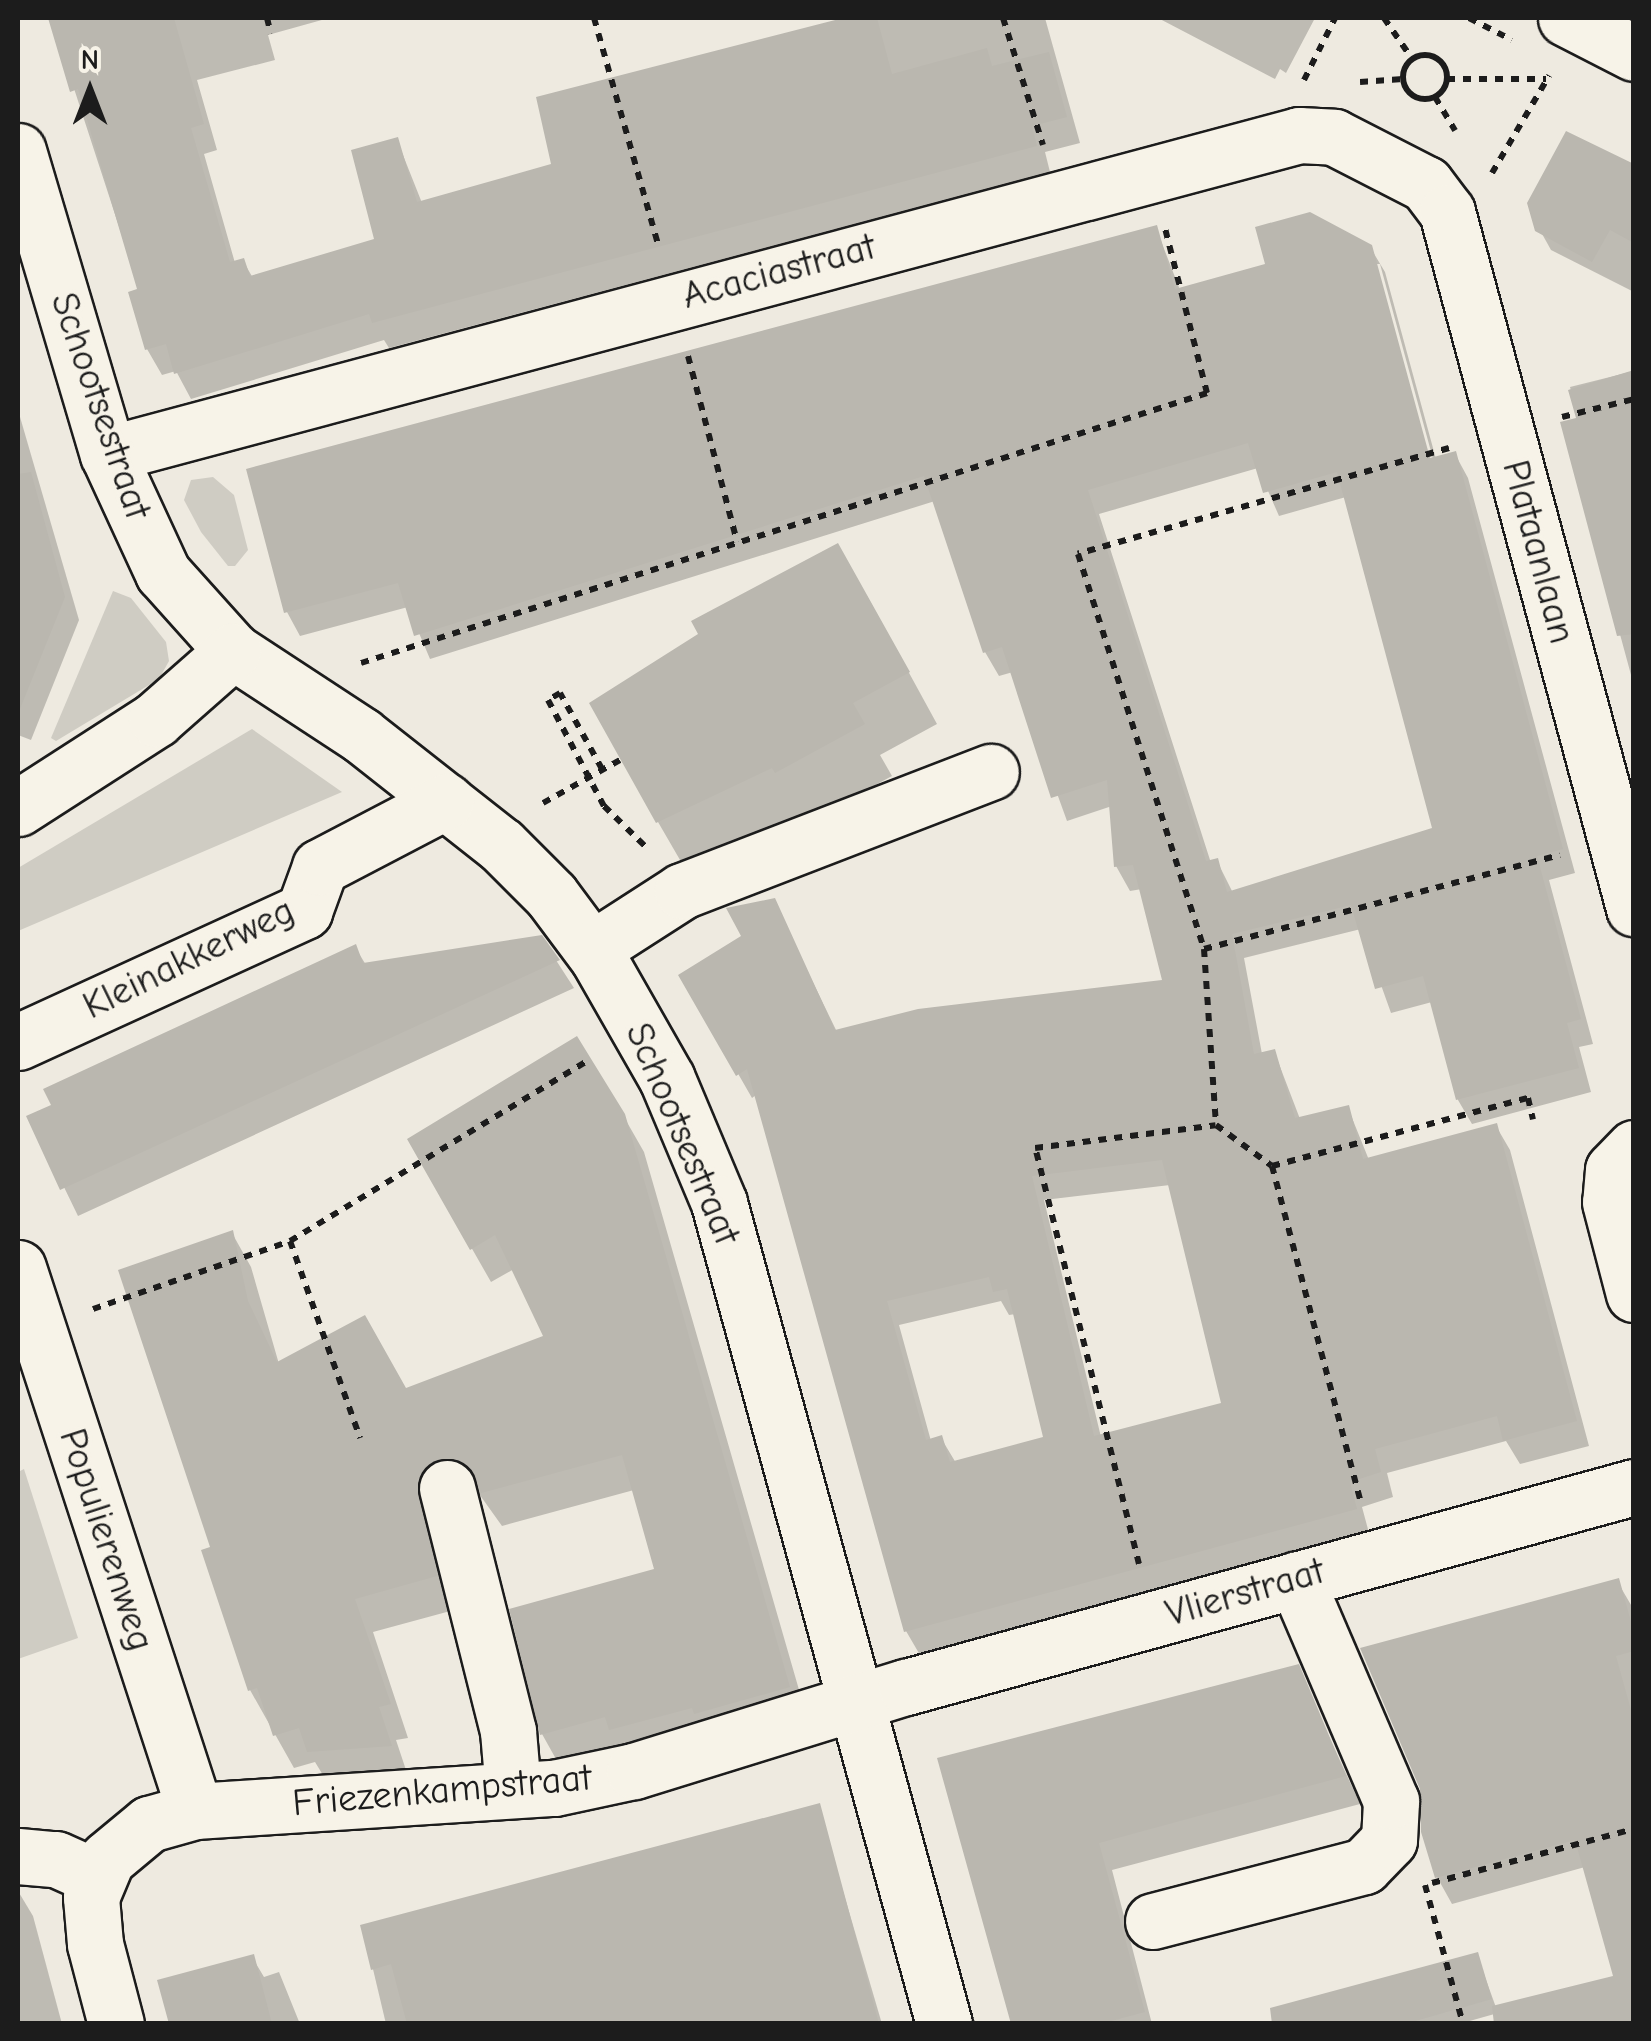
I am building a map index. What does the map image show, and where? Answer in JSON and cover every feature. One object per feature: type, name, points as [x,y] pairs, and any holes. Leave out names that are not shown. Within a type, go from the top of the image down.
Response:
[{"type":"street","points":[[1566,18],[1634,53]]},
{"type":"street","name":"Acaciastraat","points":[[108,454],[1299,135],[1334,137],[1426,184],[1438,198]]},
{"type":"street","name":"Schootsestraat","points":[[18,150],[108,454],[163,573],[234,651],[446,801],[551,895],[592,950],[640,1026],[720,1203],[944,2024]]},
{"type":"street","name":"Plataanlaan","points":[[1438,198],[1634,908]]},
{"type":"street","points":[[18,808],[156,719],[234,651]]},
{"type":"street","points":[[592,950],[682,891],[991,772]]},
{"type":"street","name":"Kleinakkerweg","points":[[18,1042],[304,911],[320,867],[446,801]]},
{"type":"street","points":[[1634,1148],[1613,1170],[1610,1202],[1634,1294]]},
{"type":"street","name":"Populierenweg","points":[[18,1268],[195,1811]]},
{"type":"street","name":"Vlierstraat","points":[[857,1701],[1634,1487]]},
{"type":"street","points":[[447,1488],[508,1731],[514,1790]]},
{"type":"street","points":[[1154,1922],[1364,1866],[1390,1840],[1391,1801],[1296,1579]]},
{"type":"street","name":"Friezenkampstraat","points":[[96,1877],[132,1835],[195,1811],[514,1790],[634,1771],[857,1701]]},
{"type":"street","points":[[18,1856],[56,1859],[96,1877],[91,1922],[116,2024]]},
{"type":"path","points":[[266,18],[271,34]]},
{"type":"path","points":[[594,18],[659,247]]},
{"type":"path","points":[[1003,18],[1045,153]]},
{"type":"path","points":[[1384,18],[1413,60]]},
{"type":"path","points":[[1433,56],[1447,78],[1435,97],[1416,98],[1403,78],[1413,60],[1433,56]]},
{"type":"path","points":[[1438,198],[1486,183],[1547,78],[1447,78]]},
{"type":"path","points":[[365,662],[1206,393],[1170,249]]},
{"type":"path","points":[[686,348],[738,542]]},
{"type":"path","points":[[1558,418],[1634,399]]},
{"type":"path","points":[[1216,1125],[1204,950],[1078,554],[1455,446]]},
{"type":"path","points":[[602,769],[560,693],[548,700],[604,806],[672,872],[682,891]]},
{"type":"path","points":[[538,809],[620,760]]},
{"type":"path","points":[[1204,950],[1538,860]]},
{"type":"path","points":[[73,1316],[290,1241],[640,1026]]},
{"type":"path","points":[[1272,1166],[1528,1098],[1534,1119]]},
{"type":"path","points":[[1142,1575],[1035,1148],[1216,1125],[1272,1166],[1364,1514]]},
{"type":"path","points":[[290,1241],[360,1438]]},
{"type":"path","points":[[1464,2024],[1424,1881],[1634,1829]]},
{"type":"shaded area","points":[[213,477],[234,495],[248,550],[235,566],[228,566],[201,532],[184,500],[191,480]]},
{"type":"shaded area","points":[[113,591],[131,598],[166,642],[169,661],[159,679],[56,741],[51,738]]},
{"type":"shaded area","points":[[252,729],[342,792],[18,931],[18,868]]},
{"type":"shaded area","points":[[24,1469],[78,1638],[18,1659],[18,1472]]},
{"type":"building","points":[[48,18],[174,18],[204,124],[191,128],[230,262],[244,258],[250,276],[374,239],[351,150],[398,137],[417,202],[551,164],[536,97],[843,18],[877,18],[892,74],[987,48],[992,66],[1049,52],[1067,117],[1032,126],[1037,146],[372,323],[369,314],[174,374],[166,344],[145,350],[128,292],[137,289],[78,89],[70,92]]},
{"type":"building","points":[[1566,131],[1634,164],[1634,243],[1610,230],[1592,262],[1535,231],[1527,203]]},
{"type":"building","points":[[1310,212],[1372,245],[1430,458],[1456,451],[1563,849],[1537,856],[1581,1019],[1567,1023],[1579,1068],[1456,1100],[1423,976],[1375,989],[1351,905],[1232,934],[1254,1054],[1275,1049],[1295,1118],[1349,1105],[1363,1159],[1497,1123],[1577,1421],[1503,1441],[1497,1416],[1375,1449],[1381,1472],[1350,1482],[1357,1509],[904,1632],[747,1069],[736,1076],[678,975],[741,936],[726,908],[775,898],[835,1030],[918,1009],[1162,980],[1133,865],[1114,867],[1107,780],[1051,798],[1002,647],[983,653],[924,476],[414,636],[398,583],[284,613],[246,469],[1157,225],[1175,289],[1265,264],[1255,227]],"holes":[[[1248,443],[1263,493],[1337,472],[1432,828],[1227,892],[1218,858],[1206,861],[1088,490]],[[1162,1160],[1221,1403],[1094,1436],[1032,1176]],[[989,1277],[993,1292],[1007,1289],[1043,1437],[950,1462],[942,1435],[926,1440],[887,1301]]]},
{"type":"building","points":[[1634,370],[1634,634],[1617,636],[1560,422],[1576,418],[1568,390]]},
{"type":"building","points":[[31,472],[65,597],[20,709],[18,474]]},
{"type":"building","points":[[838,543],[910,672],[853,703],[865,724],[775,773],[772,768],[656,823],[589,703],[698,634],[691,621]]},
{"type":"building","points":[[542,935],[560,960],[60,1190],[26,1116],[51,1105],[43,1089],[356,944],[363,963]]},
{"type":"building","points":[[577,1036],[625,1114],[790,1687],[694,1714],[692,1708],[609,1730],[605,1717],[540,1735],[509,1609],[654,1569],[622,1455],[481,1493],[469,1466],[440,1458],[417,1480],[437,1576],[355,1599],[391,1704],[379,1707],[392,1746],[307,1752],[299,1728],[273,1736],[257,1688],[248,1691],[201,1550],[210,1547],[118,1270],[233,1230],[248,1301],[277,1362],[365,1315],[406,1388],[543,1336],[495,1235],[470,1250],[407,1139]]},
{"type":"building","points":[[1619,1578],[1634,1633],[1634,1651],[1616,1656],[1634,1721],[1634,2024],[1494,2024],[1492,2006],[1613,1976],[1575,1840],[1435,1878],[1421,1832],[1420,1789],[1360,1648]]},
{"type":"building","points":[[1299,1664],[1346,1776],[1099,1843],[1145,2012],[1100,2024],[1011,2024],[937,1758]]},
{"type":"building","points":[[820,1803],[879,2024],[407,2024],[391,1964],[371,1970],[360,1925]]},
{"type":"building","points":[[1478,1952],[1492,1999],[1405,2024],[1272,2024],[1270,2008]]},
{"type":"building","points":[[254,1954],[272,2024],[169,2024],[157,1980]]}]
